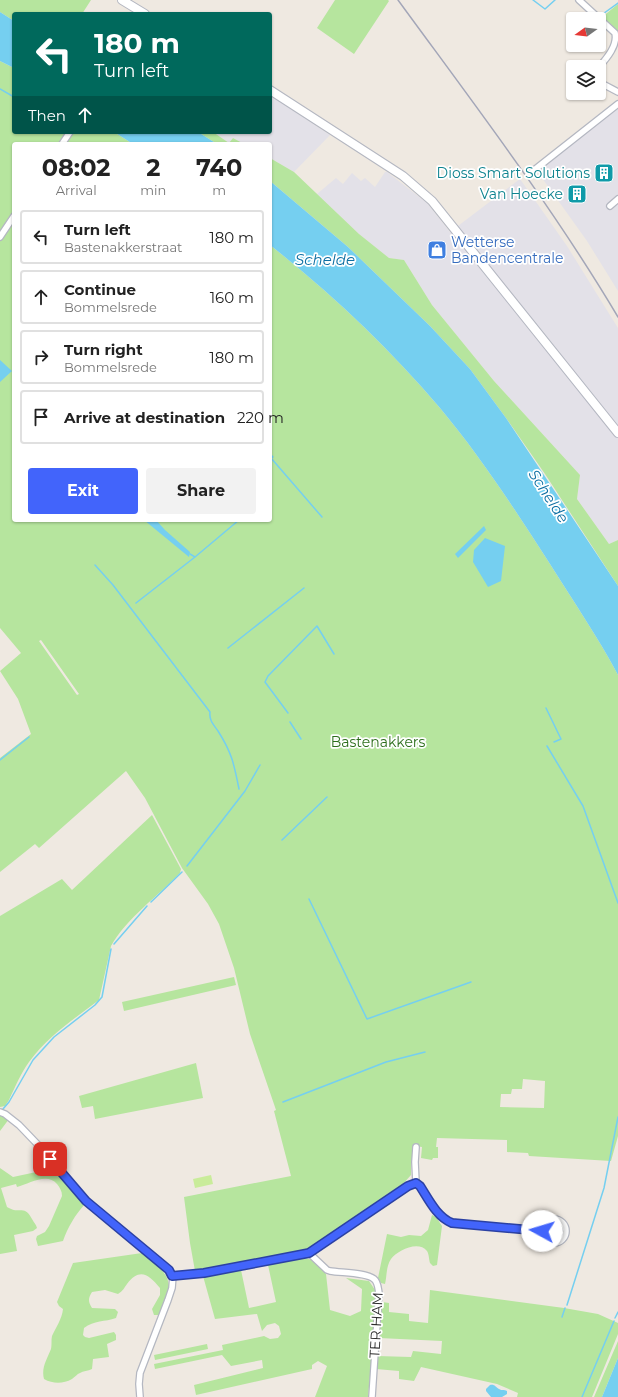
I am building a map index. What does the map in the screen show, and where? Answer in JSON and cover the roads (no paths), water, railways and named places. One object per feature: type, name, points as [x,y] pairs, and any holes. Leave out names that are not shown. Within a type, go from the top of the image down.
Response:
[{"type":"street","points":[[122,0],[142,12]]},
{"type":"street","points":[[580,0],[615,33],[617,38],[616,43],[604,60]]},
{"type":"street","points":[[606,86],[618,92]]},
{"type":"street","points":[[272,91],[403,176],[432,200],[618,433]]},
{"type":"street","points":[[533,171],[618,104]]},
{"type":"street","points":[[610,206],[618,199]]},
{"type":"street","points":[[0,237],[12,219]]},
{"type":"street","points":[[0,1112],[19,1125],[42,1149],[86,1201],[169,1270],[172,1276],[172,1288],[140,1373],[140,1397]]},
{"type":"street","points":[[416,1147],[415,1162],[418,1185],[444,1220],[452,1223],[542,1231]]},
{"type":"street","points":[[172,1276],[201,1273],[309,1253],[408,1186],[418,1185]]},
{"type":"street","points":[[553,1219],[563,1223],[566,1230],[564,1238],[558,1243],[553,1243],[545,1239],[542,1231],[544,1224],[553,1219]]},
{"type":"street","name":"TER HAM","points":[[309,1253],[327,1270],[366,1276],[374,1279],[378,1286],[379,1293],[372,1397]]},
{"type":"water","points":[[0,12],[12,20],[12,67],[0,61]]},
{"type":"water","points":[[117,134],[201,134],[214,142],[130,142]]},
{"type":"water","name":"Schelde","points":[[272,183],[348,247],[430,326],[470,369],[506,418],[618,586],[618,675],[594,633],[498,484],[440,408],[401,364],[359,322],[272,247]]},
{"type":"water","points":[[0,360],[12,371],[0,382]]},
{"type":"water","points":[[146,522],[158,522],[190,552],[189,557]]},
{"type":"water","points":[[484,526],[486,530],[458,558],[455,554]]},
{"type":"water","points":[[485,538],[505,546],[501,581],[488,587],[473,562],[474,550]]},
{"type":"water","points":[[618,1358],[618,1397],[602,1397]]},
{"type":"water","points":[[490,1385],[494,1385],[500,1390],[506,1390],[507,1394],[502,1397],[491,1397],[486,1391]]},
{"type":"waterway","points":[[533,0],[545,9],[555,0]]},
{"type":"waterway","points":[[606,12],[618,3]]},
{"type":"waterway","points":[[0,89],[12,96]]},
{"type":"waterway","points":[[272,459],[322,517]]},
{"type":"waterway","points":[[136,603],[237,522]]},
{"type":"waterway","points":[[190,554],[195,557]]},
{"type":"waterway","points":[[95,565],[113,585],[210,712],[212,722],[223,739],[234,765],[239,789]]},
{"type":"waterway","points":[[228,648],[304,588]]},
{"type":"waterway","points":[[288,713],[265,682],[268,676],[317,626],[334,654]]},
{"type":"waterway","points":[[546,708],[561,739],[554,742]]},
{"type":"waterway","points":[[290,722],[301,739]]},
{"type":"waterway","points":[[0,760],[29,737]]},
{"type":"waterway","points":[[547,746],[583,806],[618,903]]},
{"type":"waterway","points":[[187,866],[245,791],[260,765]]},
{"type":"waterway","points":[[282,840],[327,797]]},
{"type":"waterway","points":[[151,902],[182,872]]},
{"type":"waterway","points":[[309,899],[367,1019],[471,982]]},
{"type":"waterway","points":[[114,944],[147,906]]},
{"type":"waterway","points":[[3,1109],[9,1102],[33,1060],[54,1037],[95,1005],[102,997],[111,949]]},
{"type":"waterway","points":[[283,1102],[386,1062],[425,1052]]},
{"type":"waterway","points":[[567,1305],[604,1188],[618,1117]]},
{"type":"waterway","points":[[562,1317],[565,1308]]},
{"type":"waterway","points":[[615,1318],[618,1312]]},
{"type":"waterway","points":[[582,1397],[614,1321]]},
{"type":"railway","points":[[398,0],[539,195],[593,276],[618,317]]},
{"type":"place","name":"Dioss Smart Solutions","points":[[604,173]]},
{"type":"place","name":"Van Hoecke","points":[[577,194]]},
{"type":"place","name":"Wetterse Bandencentrale","points":[[437,250]]},
{"type":"park label","name":"Bastenakkers","points":[[378,742]]}]
